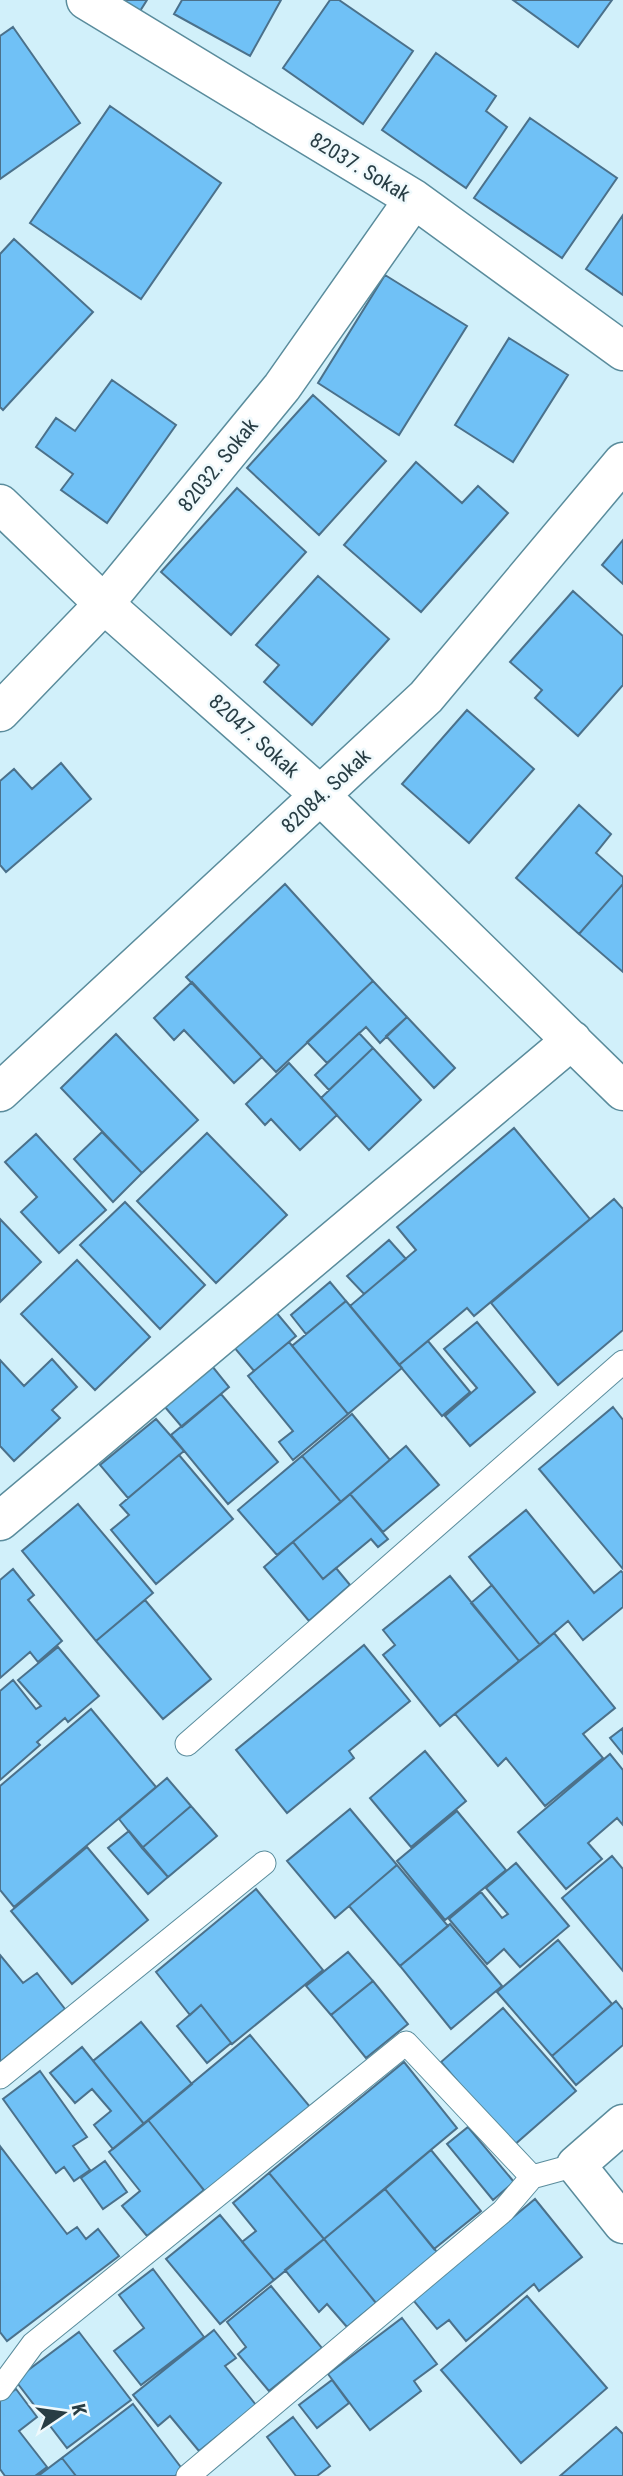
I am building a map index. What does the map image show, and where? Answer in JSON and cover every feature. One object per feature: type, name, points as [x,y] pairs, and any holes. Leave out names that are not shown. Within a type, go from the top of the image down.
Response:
[{"type":"street","name":"82037. Sokak","points":[[86,0],[414,199],[623,351]]},
{"type":"street","name":"82032. Sokak","points":[[0,712],[104,604],[282,387],[414,199]]},
{"type":"street","name":"82084. Sokak","points":[[0,1092],[426,697],[623,462]]},
{"type":"street","name":"82047. Sokak","points":[[0,504],[104,604],[321,796],[623,1091]]},
{"type":"street","points":[[0,1521],[572,1040]]},
{"type":"street","points":[[623,2124],[576,2165],[623,2224]]},
{"type":"lane","points":[[187,1744],[623,1362]]},
{"type":"lane","points":[[0,2077],[264,1863]]},
{"type":"lane","points":[[0,2389],[33,2344],[406,2043],[531,2177]]},
{"type":"lane","points":[[188,2476],[503,2211],[531,2177],[576,2165]]},
{"type":"building","points":[[107,0],[147,0],[135,19]]},
{"type":"building","points":[[182,0],[281,0],[250,56],[174,14]]},
{"type":"building","points":[[330,0],[339,0],[413,51],[363,124],[283,68]]},
{"type":"building","points":[[513,0],[612,0],[578,47]]},
{"type":"building","points":[[13,27],[80,123],[0,179],[0,36]]},
{"type":"building","points":[[436,53],[496,96],[486,111],[507,127],[466,188],[382,130]]},
{"type":"building","points":[[110,106],[221,183],[141,299],[30,223]]},
{"type":"building","points":[[530,118],[617,178],[562,258],[474,198]]},
{"type":"building","points":[[623,215],[623,295],[586,269]]},
{"type":"building","points":[[14,239],[93,312],[3,410],[0,407],[0,254]]},
{"type":"building","points":[[385,275],[467,326],[399,435],[318,383]]},
{"type":"building","points":[[509,338],[568,375],[513,462],[455,425]]},
{"type":"building","points":[[112,380],[176,425],[107,523],[61,490],[73,474],[36,447],[56,418],[75,431]]},
{"type":"building","points":[[313,395],[386,461],[319,535],[247,468]]},
{"type":"building","points":[[416,462],[462,503],[478,486],[508,513],[421,612],[344,545]]},
{"type":"building","points":[[237,488],[306,552],[231,635],[161,572]]},
{"type":"building","points":[[623,540],[623,584],[602,565]]},
{"type":"building","points":[[318,576],[389,639],[312,725],[264,682],[279,665],[256,645]]},
{"type":"building","points":[[573,591],[623,636],[623,685],[578,736],[535,698],[542,690],[510,662]]},
{"type":"building","points":[[467,710],[534,769],[469,843],[402,784]]},
{"type":"building","points":[[61,763],[91,799],[6,872],[0,865],[0,781],[14,769],[32,789]]},
{"type":"building","points":[[579,805],[611,834],[596,853],[623,877],[623,884],[579,934],[516,878]]},
{"type":"building","points":[[285,884],[373,981],[276,1072],[186,977]]},
{"type":"building","points":[[623,884],[623,972],[579,934]]},
{"type":"building","points":[[373,981],[407,1017],[380,1043],[366,1027],[327,1063],[307,1042]]},
{"type":"building","points":[[192,982],[262,1057],[234,1083],[184,1030],[174,1040],[154,1018]]},
{"type":"building","points":[[407,1017],[455,1068],[434,1088],[386,1036]]},
{"type":"building","points":[[359,1033],[373,1048],[329,1090],[315,1075]]},
{"type":"building","points":[[116,1034],[198,1120],[142,1173],[61,1088]]},
{"type":"building","points":[[373,1048],[421,1100],[369,1150],[321,1098]]},
{"type":"building","points":[[289,1063],[337,1115],[300,1150],[271,1119],[265,1125],[246,1104]]},
{"type":"building","points":[[514,1128],[590,1219],[474,1316],[467,1308],[399,1365],[350,1306],[416,1250],[397,1227]]},
{"type":"building","points":[[102,1132],[142,1173],[113,1202],[74,1159]]},
{"type":"building","points":[[207,1133],[287,1215],[216,1283],[137,1201]]},
{"type":"building","points":[[36,1134],[106,1210],[59,1253],[21,1212],[37,1197],[5,1162]]},
{"type":"building","points":[[614,1199],[623,1209],[623,1330],[558,1385],[491,1303]]},
{"type":"building","points":[[125,1202],[205,1285],[160,1329],[80,1245]]},
{"type":"building","points":[[0,1219],[41,1262],[0,1302]]},
{"type":"building","points":[[389,1240],[406,1259],[364,1294],[347,1276]]},
{"type":"building","points":[[77,1260],[150,1337],[95,1390],[21,1314]]},
{"type":"building","points":[[330,1282],[346,1301],[306,1334],[291,1315]]},
{"type":"building","points":[[346,1301],[402,1368],[348,1414],[292,1346]]},
{"type":"building","points":[[275,1311],[296,1336],[254,1371],[233,1346]]},
{"type":"building","points":[[477,1322],[535,1392],[470,1446],[445,1416],[477,1388],[444,1349]]},
{"type":"building","points":[[428,1341],[470,1392],[442,1416],[399,1365]]},
{"type":"building","points":[[289,1342],[348,1414],[293,1460],[279,1442],[293,1431],[248,1376]]},
{"type":"building","points":[[52,1359],[77,1387],[52,1410],[60,1418],[14,1461],[0,1446],[0,1360],[24,1386]]},
{"type":"building","points":[[212,1366],[229,1387],[182,1427],[165,1407]]},
{"type":"building","points":[[221,1394],[278,1462],[228,1504],[171,1435]]},
{"type":"building","points":[[613,1407],[623,1420],[623,1569],[539,1469]]},
{"type":"building","points":[[352,1414],[390,1460],[341,1502],[302,1456]]},
{"type":"building","points":[[156,1419],[184,1451],[128,1498],[100,1465]]},
{"type":"building","points":[[406,1446],[439,1485],[383,1532],[350,1494]]},
{"type":"building","points":[[179,1455],[233,1519],[156,1584],[111,1530],[129,1515],[120,1505]]},
{"type":"building","points":[[302,1456],[341,1502],[277,1555],[238,1510]]},
{"type":"building","points":[[350,1494],[388,1539],[378,1547],[371,1539],[323,1579],[293,1542]]},
{"type":"building","points":[[78,1504],[153,1593],[96,1641],[22,1551]]},
{"type":"building","points":[[526,1510],[594,1593],[621,1571],[623,1573],[623,1607],[583,1640],[568,1621],[540,1645],[469,1557]]},
{"type":"building","points":[[293,1542],[323,1579],[336,1568],[350,1585],[309,1621],[264,1567]]},
{"type":"building","points":[[13,1569],[34,1595],[28,1600],[62,1641],[38,1662],[30,1652],[0,1678],[0,1580]]},
{"type":"building","points":[[450,1576],[519,1661],[440,1726],[383,1655],[395,1645],[383,1630]]},
{"type":"building","points":[[492,1585],[540,1645],[519,1661],[471,1603]]},
{"type":"building","points":[[145,1600],[211,1679],[163,1719],[96,1641]]},
{"type":"building","points":[[554,1633],[615,1708],[583,1734],[603,1758],[545,1806],[506,1758],[498,1766],[455,1714]]},
{"type":"building","points":[[364,1645],[410,1701],[349,1751],[354,1758],[287,1813],[236,1750]]},
{"type":"building","points":[[58,1647],[99,1696],[68,1722],[65,1718],[37,1742],[40,1745],[0,1780],[0,1691],[13,1680],[36,1709],[41,1706],[18,1680]]},
{"type":"building","points":[[91,1709],[156,1787],[14,1907],[0,1890],[0,1786]]},
{"type":"building","points":[[623,1728],[623,1754],[610,1738]]},
{"type":"building","points":[[425,1751],[466,1801],[411,1847],[370,1798]]},
{"type":"building","points":[[610,1754],[623,1770],[623,1825],[617,1818],[588,1843],[602,1859],[566,1889],[518,1832]]},
{"type":"building","points":[[167,1778],[191,1806],[142,1848],[119,1819]]},
{"type":"building","points":[[191,1806],[217,1836],[168,1877],[142,1848]]},
{"type":"building","points":[[350,1809],[397,1865],[335,1918],[287,1861]]},
{"type":"building","points":[[457,1811],[506,1870],[445,1920],[397,1861]]},
{"type":"building","points":[[129,1831],[168,1877],[148,1894],[108,1848]]},
{"type":"building","points":[[87,1847],[148,1920],[72,1984],[11,1911]]},
{"type":"building","points":[[612,1856],[623,1869],[623,1971],[562,1898]]},
{"type":"building","points":[[516,1863],[569,1926],[520,1967],[504,1949],[487,1964],[449,1919],[481,1892],[502,1918],[508,1914],[486,1888]]},
{"type":"building","points":[[397,1865],[448,1926],[400,1966],[349,1906]]},
{"type":"building","points":[[256,1889],[323,1970],[232,2044],[201,2005],[190,2015],[156,1972]]},
{"type":"building","points":[[450,1924],[502,1986],[451,2029],[400,1966]]},
{"type":"building","points":[[558,1940],[612,2004],[552,2056],[497,1992]]},
{"type":"building","points":[[348,1952],[373,1981],[331,2015],[306,1986]]},
{"type":"building","points":[[0,1955],[23,1983],[37,1973],[65,2009],[0,2062]]},
{"type":"building","points":[[373,1981],[408,2024],[366,2058],[331,2015]]},
{"type":"building","points":[[616,2001],[623,2010],[623,2045],[576,2085],[552,2056]]},
{"type":"building","points":[[201,2005],[231,2043],[207,2063],[177,2026]]},
{"type":"building","points":[[503,2008],[576,2091],[513,2146],[441,2062]]},
{"type":"building","points":[[141,2022],[192,2084],[144,2124],[93,2061]]},
{"type":"building","points":[[250,2035],[311,2108],[207,2194],[148,2120]]},
{"type":"building","points":[[82,2047],[144,2124],[113,2149],[94,2125],[111,2111],[92,2089],[75,2103],[50,2073]]},
{"type":"building","points":[[404,2062],[457,2128],[324,2239],[269,2173]]},
{"type":"building","points":[[40,2071],[87,2137],[73,2146],[90,2170],[74,2181],[64,2167],[56,2173],[3,2099]]},
{"type":"building","points":[[148,2120],[204,2190],[147,2236],[122,2206],[140,2191],[109,2152]]},
{"type":"building","points":[[468,2127],[514,2182],[493,2200],[447,2144]]},
{"type":"building","points":[[0,2146],[67,2234],[77,2227],[86,2239],[98,2229],[119,2256],[7,2341],[0,2332]]},
{"type":"building","points":[[431,2150],[481,2211],[434,2249],[385,2189]]},
{"type":"building","points":[[105,2161],[127,2192],[103,2209],[81,2178]]},
{"type":"building","points":[[269,2173],[324,2239],[274,2280],[242,2242],[256,2231],[233,2203]]},
{"type":"building","points":[[385,2189],[437,2252],[376,2303],[324,2239]]},
{"type":"building","points":[[535,2199],[582,2257],[539,2291],[534,2284],[466,2341],[449,2320],[437,2329],[413,2300]]},
{"type":"building","points":[[220,2215],[274,2280],[220,2324],[166,2259]]},
{"type":"building","points":[[324,2239],[376,2303],[347,2327],[327,2304],[319,2312],[285,2270]]},
{"type":"building","points":[[153,2269],[204,2337],[141,2385],[114,2351],[144,2328],[119,2295]]},
{"type":"building","points":[[271,2286],[322,2348],[269,2391],[238,2354],[246,2347],[227,2322]]},
{"type":"building","points":[[527,2296],[607,2388],[521,2463],[441,2370]]},
{"type":"building","points":[[402,2318],[437,2364],[414,2381],[421,2391],[370,2430],[328,2374]]},
{"type":"building","points":[[214,2330],[236,2358],[225,2366],[256,2405],[199,2451],[170,2416],[158,2426],[133,2395]]},
{"type":"building","points":[[79,2332],[131,2400],[67,2448],[15,2380]]},
{"type":"building","points":[[332,2380],[349,2403],[317,2428],[299,2405]]},
{"type":"building","points":[[16,2389],[37,2417],[19,2431],[47,2467],[35,2476],[5,2476],[0,2469],[0,2401]]},
{"type":"building","points":[[133,2404],[183,2470],[175,2476],[76,2476],[62,2458]]},
{"type":"building","points":[[293,2417],[330,2466],[317,2476],[296,2476],[267,2437]]},
{"type":"building","points":[[616,2427],[623,2434],[623,2476],[560,2476]]},
{"type":"building","points":[[62,2458],[76,2476],[38,2476]]}]
